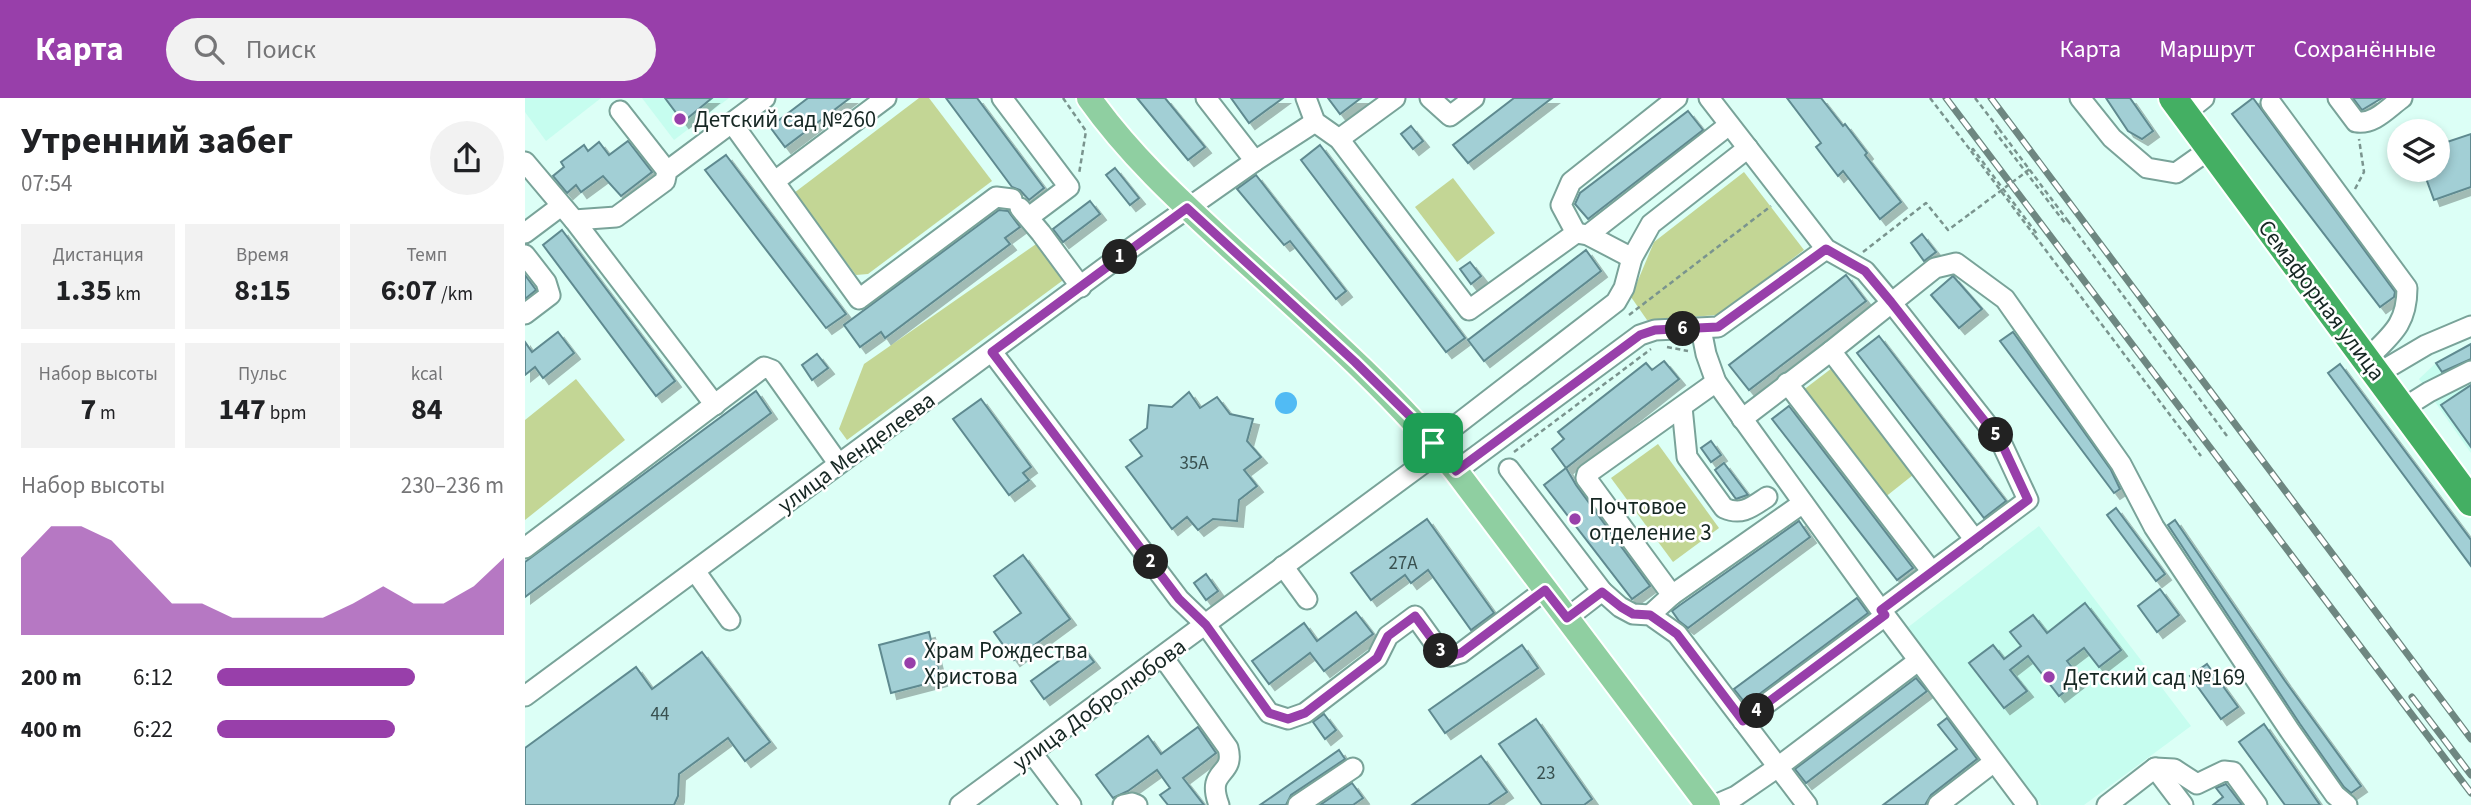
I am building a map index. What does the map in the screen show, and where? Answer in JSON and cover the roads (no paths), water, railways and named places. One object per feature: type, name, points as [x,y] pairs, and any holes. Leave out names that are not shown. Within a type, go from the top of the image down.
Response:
[{"type":"highway","name":"Семафорная улица","points":[[2187,103],[2210,149],[2471,502]]},
{"type":"main road","points":[[1089,98],[1119,140],[1187,208],[1355,362],[1436,447],[1708,805]]},
{"type":"street","points":[[525,233],[567,213],[617,217],[665,181],[667,171],[765,98]]},
{"type":"street","points":[[775,181],[886,98]]},
{"type":"street","points":[[1002,98],[1069,187],[1020,208]]},
{"type":"street","points":[[1206,98],[1255,161]]},
{"type":"street","points":[[1305,98],[1315,122],[1339,139],[1469,310],[1582,234],[1729,125]]},
{"type":"street","points":[[1339,139],[1395,98]]},
{"type":"street","points":[[1430,98],[1450,116],[1474,98]]},
{"type":"street","points":[[1632,258],[1582,234],[1562,205],[1571,182],[1677,98]]},
{"type":"street","points":[[1709,98],[1826,249],[1865,271],[1891,302],[2001,442],[2028,500],[1743,721]]},
{"type":"street","points":[[2080,98],[2112,138],[2147,168],[2176,173],[2210,149]]},
{"type":"street","points":[[2338,98],[2356,122],[2365,123],[2402,98]]},
{"type":"street","points":[[2271,103],[2407,288],[2407,307],[2400,325],[2372,367]]},
{"type":"street","points":[[619,111],[667,171]]},
{"type":"street","name":"улица Менделеева","points":[[525,696],[1187,208],[1315,122]]},
{"type":"street","points":[[731,123],[859,299],[996,197],[1020,208],[1081,287]]},
{"type":"street","name":"улица Добролюбова","points":[[960,805],[1283,566],[1616,302],[1632,258],[1651,224],[1748,148]]},
{"type":"street","points":[[525,162],[715,405]]},
{"type":"street","points":[[1456,471],[1640,335],[1655,330],[1718,327],[1826,249]]},
{"type":"street","points":[[525,254],[546,282],[550,295],[525,314]]},
{"type":"street","points":[[1742,419],[1935,268],[1956,263],[2005,299],[2121,464],[2154,527],[2290,731],[2335,795],[2347,805]]},
{"type":"street","points":[[2372,367],[2471,326]]},
{"type":"street","points":[[1701,329],[1716,383],[1918,661],[2027,805]]},
{"type":"street","points":[[1831,351],[1975,540]]},
{"type":"street","points":[[992,352],[1179,599],[1206,625],[1269,713],[1288,719],[1305,713],[1377,658],[1388,636],[1415,616],[1443,654],[1451,656],[1461,653],[1545,590]]},
{"type":"street","points":[[525,548],[764,367],[772,370],[838,463]]},
{"type":"street","points":[[2402,409],[2429,391],[2471,371]]},
{"type":"street","points":[[1672,595],[1586,478],[1587,474],[1716,383]]},
{"type":"street","points":[[1787,383],[1932,572]]},
{"type":"street","points":[[1682,407],[1687,457],[1724,508],[1733,512],[1745,512],[1767,497]]},
{"type":"street","points":[[1510,462],[1602,592],[1633,614],[1650,615],[1677,634],[1807,805]]},
{"type":"street","points":[[1650,615],[1672,595],[1803,503]]},
{"type":"street","points":[[1283,566],[1307,598]]},
{"type":"street","points":[[695,571],[730,621]]},
{"type":"street","points":[[1567,618],[1602,592]]},
{"type":"street","points":[[1163,657],[1228,748],[1228,766],[1215,783],[1219,805]]},
{"type":"street","points":[[1715,805],[1736,796],[1778,767],[1918,661]]},
{"type":"street","points":[[1033,753],[1071,805]]},
{"type":"street","points":[[1938,805],[1994,762]]},
{"type":"street","points":[[1298,805],[1353,768]]},
{"type":"street","points":[[2155,768],[2183,805]]},
{"type":"street","points":[[2106,805],[2155,768],[2174,769],[2197,783],[2224,771],[2234,772],[2257,805]]},
{"type":"street","points":[[1123,805],[1137,805]]},
{"type":"water","points":[[1286,392],[1294,395],[1297,403],[1294,411],[1286,414],[1278,411],[1275,403],[1278,395]]},
{"type":"railway","points":[[1946,98],[2471,793]]},
{"type":"railway","points":[[1991,98],[2471,739]]},
{"type":"railway","points":[[2412,697],[2471,775]]},
{"type":"place","name":"Детский сад №260","points":[[680,119]]},
{"type":"place","name":"Почтовое отделение 3","points":[[1575,519]]},
{"type":"place","name":"Храм Рождества Христова","points":[[910,663]]},
{"type":"place","name":"Детский сад №169","points":[[2049,677]]}]
